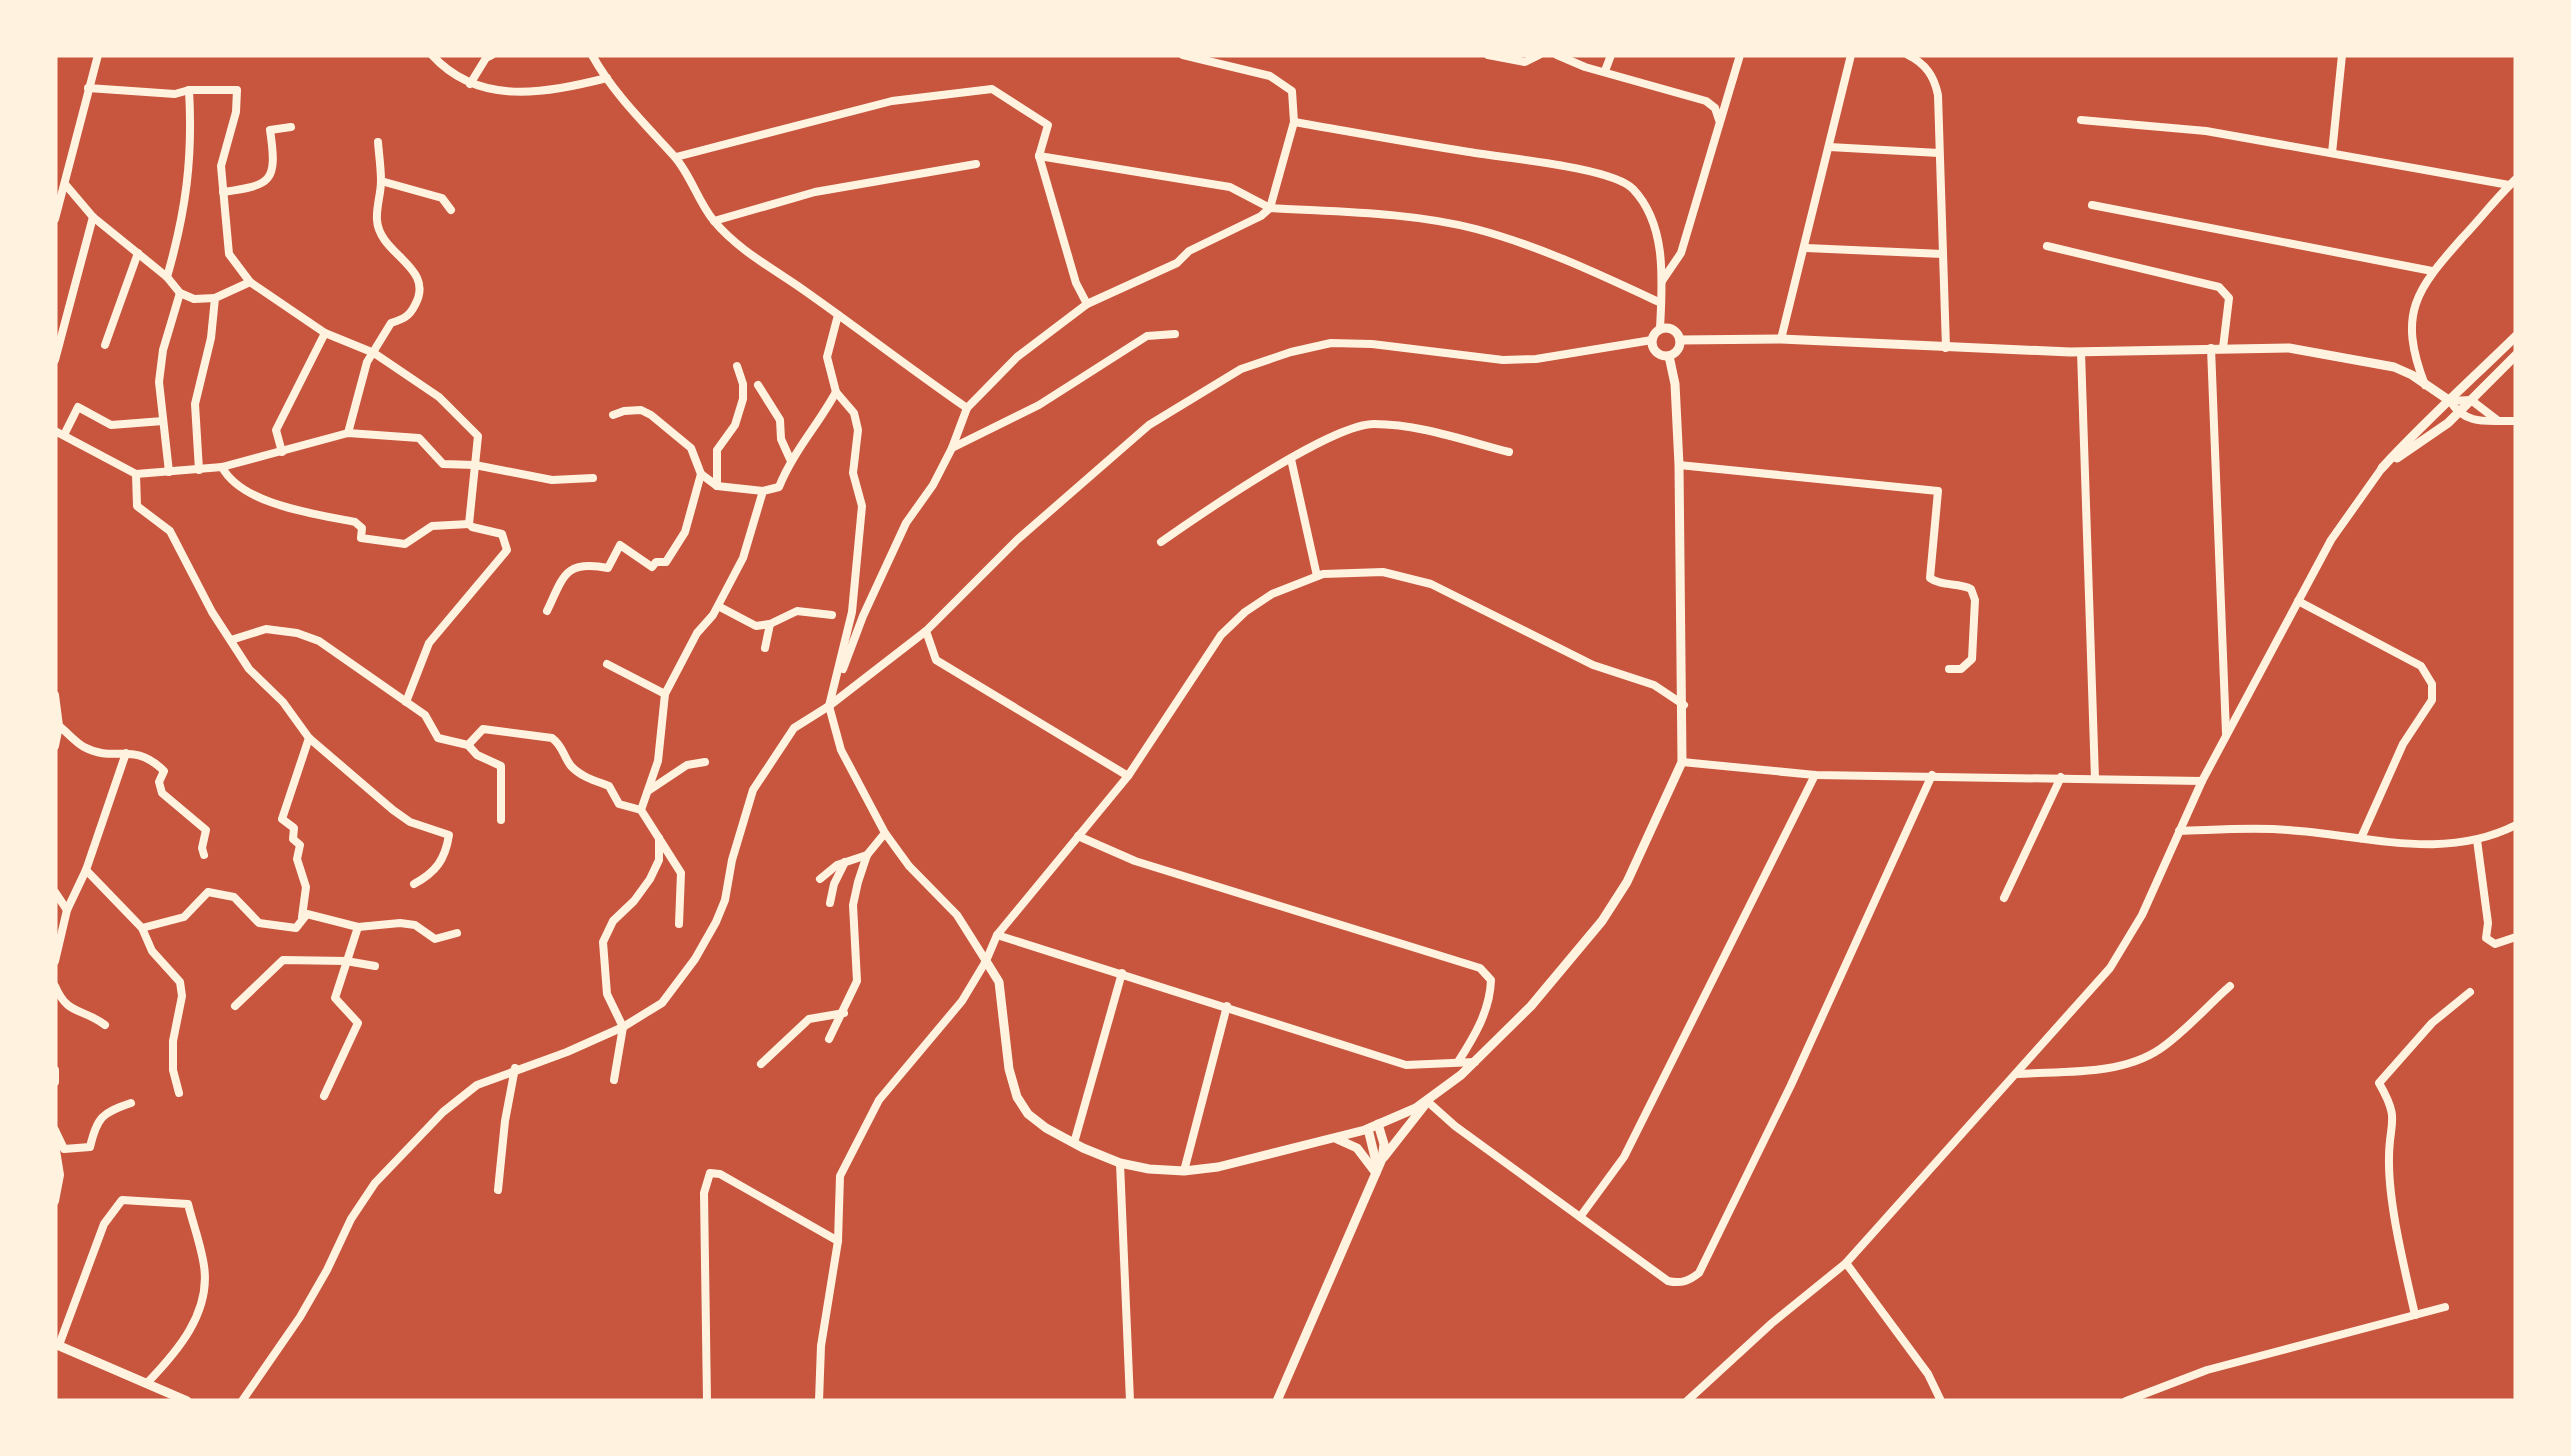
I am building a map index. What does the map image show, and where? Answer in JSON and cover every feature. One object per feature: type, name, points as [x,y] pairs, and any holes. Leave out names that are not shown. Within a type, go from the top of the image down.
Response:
[{"type":"street","points":[[55,219],[98,55]]},
{"type":"street","points":[[432,55],[446,70],[482,90],[546,91],[606,78]]},
{"type":"street","points":[[470,84],[492,55]]},
{"type":"street","points":[[592,55],[606,78],[676,158],[714,220],[768,268],[967,408]]},
{"type":"street","points":[[830,706],[863,616],[906,523],[952,448],[967,408],[1017,357],[1087,304],[1177,264],[1190,251],[1270,208],[1294,122],[1292,91],[1278,79],[1183,55]]},
{"type":"street","points":[[1488,55],[1515,62],[1533,60],[1539,55]]},
{"type":"street","points":[[1557,55],[1706,101],[1718,116],[1717,136]]},
{"type":"street","points":[[1605,71],[1611,55]]},
{"type":"street","points":[[1662,280],[1682,254],[1740,55]]},
{"type":"street","points":[[1780,340],[1851,55]]},
{"type":"street","points":[[1908,55],[1919,60],[1935,80],[1938,95],[1946,349]]},
{"type":"street","points":[[2332,153],[2342,55]]},
{"type":"street","points":[[88,88],[175,94],[188,90],[237,90],[236,112],[221,166],[229,254],[250,282],[325,334],[374,353],[439,398],[478,436],[470,524],[472,528],[502,534],[506,550],[430,643],[406,702]]},
{"type":"street","points":[[676,158],[892,101],[992,89],[1048,125],[1039,156],[1076,283],[1087,304]]},
{"type":"street","points":[[167,277],[188,194],[192,136],[188,90]]},
{"type":"street","points":[[2081,120],[2206,131],[2513,182]]},
{"type":"street","points":[[242,1401],[300,1317],[351,1219],[375,1183],[443,1112],[477,1085],[623,1027],[662,1003],[695,959],[726,900],[732,860],[753,790],[794,728],[830,706],[926,631],[1017,540],[1149,425],[1241,369],[1331,343],[1372,344],[1503,360],[1536,359],[1652,340],[1660,329],[1662,258],[1650,218],[1636,194],[1622,182],[1567,167],[1294,122]]},
{"type":"street","points":[[223,192],[260,188],[268,180],[271,166],[270,130],[291,126]]},
{"type":"street","points":[[348,433],[366,362],[391,323],[406,318],[418,299],[419,282],[406,260],[384,242],[377,222],[381,182],[378,142]]},
{"type":"street","points":[[1829,147],[1938,153]]},
{"type":"street","points":[[1039,156],[1230,186],[1270,208],[1350,213],[1475,229],[1537,249],[1661,303]]},
{"type":"street","points":[[714,220],[815,192],[976,164]]},
{"type":"street","points":[[381,182],[442,198],[450,210]]},
{"type":"street","points":[[2425,385],[2413,349],[2415,302],[2432,272],[2513,182]]},
{"type":"street","points":[[66,184],[93,216],[167,277],[180,294],[194,299],[215,298],[250,282]]},
{"type":"street","points":[[2092,205],[2432,272]]},
{"type":"street","points":[[55,360],[93,216]]},
{"type":"street","points":[[2047,246],[2218,288],[2229,298],[2223,348]]},
{"type":"street","points":[[1806,248],[1943,254]]},
{"type":"street","points":[[105,345],[138,253]]},
{"type":"street","points":[[169,472],[160,369],[180,294]]},
{"type":"street","points":[[199,470],[195,404],[212,338],[215,298]]},
{"type":"street","points":[[838,314],[828,357],[836,392],[854,413],[858,430],[853,473],[862,506],[852,612],[830,706],[841,750],[885,833],[909,866],[957,915],[999,982],[1004,1042],[1017,1097],[1028,1114],[1074,1143],[1120,1162],[1184,1171],[1218,1168],[1334,1138],[1427,1102]]},
{"type":"street","points":[[1660,329],[1673,330],[1680,340]]},
{"type":"street","points":[[282,452],[276,430],[325,334]]},
{"type":"street","points":[[952,448],[1039,405],[1147,336],[1175,334]]},
{"type":"street","points":[[1687,1401],[1846,1262],[2110,968],[2142,915],[2202,781],[2331,540],[2382,468],[2421,425],[2450,402],[2516,336]]},
{"type":"street","points":[[1652,340],[1656,353],[1669,356],[1677,351],[1680,340]]},
{"type":"street","points":[[1680,340],[2081,352],[2289,348],[2394,367],[2450,402],[2457,413],[2472,421],[2516,421]]},
{"type":"street","points":[[2210,348],[2226,737]]},
{"type":"street","points":[[2081,352],[2095,779]]},
{"type":"street","points":[[2382,468],[2457,413],[2516,355]]},
{"type":"street","points":[[1379,1167],[1427,1102],[1475,1062],[1531,1006],[1602,920],[1627,882],[1682,762],[1679,465],[1669,356]]},
{"type":"street","points":[[717,486],[717,450],[735,425],[743,399],[743,384],[736,366]]},
{"type":"street","points":[[758,386],[780,420],[790,459]]},
{"type":"street","points":[[613,415],[624,410],[642,410],[692,448],[701,474],[717,486],[763,491],[778,487],[790,459],[820,422],[836,392]]},
{"type":"street","points":[[2450,402],[2471,400],[2497,420]]},
{"type":"street","points":[[163,422],[104,424],[78,408],[60,433],[136,474],[222,467],[348,433],[419,438],[443,464],[476,464],[552,480],[593,478]]},
{"type":"street","points":[[1161,542],[1340,432],[1374,424],[1405,426],[1510,452]]},
{"type":"street","points":[[1292,459],[1317,576]]},
{"type":"street","points":[[1679,465],[1938,491],[1930,578],[1938,583],[1964,585],[1976,600],[1972,659],[1961,669],[1949,669]]},
{"type":"street","points":[[222,467],[228,478],[254,495],[355,522],[362,528],[362,538],[405,544],[432,526],[470,524]]},
{"type":"street","points":[[136,474],[137,506],[170,531],[212,612],[249,669],[283,702],[308,738],[410,822],[449,835],[446,856],[432,874],[414,884]]},
{"type":"street","points":[[547,611],[573,568],[589,562],[608,568],[620,545],[652,566],[666,562],[685,532],[701,474]]},
{"type":"street","points":[[642,810],[658,761],[664,694],[743,558],[763,491]]},
{"type":"street","points":[[819,1401],[821,1346],[838,1241],[840,1176],[880,1100],[962,1001],[997,935],[1128,776],[1221,634],[1272,594],[1317,576],[1383,572],[1431,584],[1593,664],[1654,686],[1684,705]]},
{"type":"street","points":[[2298,601],[2421,666],[2432,684],[2432,700],[2404,744],[2361,838]]},
{"type":"street","points":[[718,606],[756,626],[797,611],[832,615]]},
{"type":"street","points":[[765,648],[770,624]]},
{"type":"street","points":[[231,640],[266,630],[297,633],[319,641],[425,715],[438,738],[468,745],[477,755],[501,766],[501,820]]},
{"type":"street","points":[[926,631],[936,660],[1128,776]]},
{"type":"street","points":[[607,664],[664,694]]},
{"type":"street","points":[[55,696],[59,726],[55,746]]},
{"type":"street","points":[[59,726],[84,747],[112,755],[148,757],[164,772],[159,782],[162,792],[206,830],[204,855]]},
{"type":"street","points":[[468,745],[483,729],[554,739],[573,767],[591,780],[609,786],[619,804],[642,810],[681,873],[679,924]]},
{"type":"street","points":[[142,928],[184,917],[208,892],[234,897],[259,922],[296,928],[302,917],[306,887],[297,859],[300,844],[293,838],[294,828],[282,819],[308,738]]},
{"type":"street","points":[[55,961],[67,910],[86,870],[126,753]]},
{"type":"street","points":[[648,791],[687,765],[705,762]]},
{"type":"street","points":[[1682,762],[1816,774],[2202,781]]},
{"type":"street","points":[[1580,1217],[1624,1157],[1816,774]]},
{"type":"street","points":[[1427,1102],[1668,1281],[1690,1280],[1700,1273],[1792,1086],[1932,775]]},
{"type":"street","points":[[2004,898],[2061,777]]},
{"type":"street","points":[[2179,832],[2288,830],[2432,846],[2476,840],[2516,824]]},
{"type":"street","points":[[829,1039],[857,981],[853,905],[867,854],[885,833]]},
{"type":"street","points":[[1078,836],[1135,861],[1480,968],[1491,980],[1489,1000],[1477,1031],[1458,1062]]},
{"type":"street","points":[[614,1080],[623,1027],[606,994],[603,942],[613,920],[650,879],[659,860],[659,838]]},
{"type":"street","points":[[2476,840],[2488,924],[2486,938],[2495,944],[2516,937]]},
{"type":"street","points":[[820,879],[845,862],[867,854]]},
{"type":"street","points":[[830,903],[845,862]]},
{"type":"street","points":[[86,870],[142,928],[152,951],[180,982],[182,996],[172,1070],[179,1093]]},
{"type":"street","points":[[55,892],[67,910]]},
{"type":"street","points":[[302,917],[307,914],[333,918],[358,927],[400,923],[415,926],[435,939],[457,933]]},
{"type":"street","points":[[324,1096],[358,1023],[334,998],[358,927]]},
{"type":"street","points":[[997,935],[1406,1065],[1475,1062]]},
{"type":"street","points":[[236,1006],[282,960],[346,961],[376,966]]},
{"type":"street","points":[[1074,1143],[1122,973]]},
{"type":"street","points":[[55,986],[68,1008],[86,1012],[105,1024]]},
{"type":"street","points":[[2016,1074],[2116,1066],[2148,1056],[2167,1044],[2230,986]]},
{"type":"street","points":[[2415,1315],[2402,1258],[2389,1157],[2393,1108],[2380,1083],[2432,1023],[2470,992]]},
{"type":"street","points":[[1184,1171],[1227,1006]]},
{"type":"street","points":[[761,1064],[809,1019],[844,1012]]},
{"type":"street","points":[[498,1190],[515,1068]]},
{"type":"street","points":[[55,1070],[55,1082]]},
{"type":"street","points":[[55,1130],[64,1148],[90,1147],[95,1126],[106,1112],[131,1103]]},
{"type":"street","points":[[1278,1401],[1379,1167],[1384,1144],[1373,1126]]},
{"type":"street","points":[[1334,1138],[1357,1148],[1379,1167]]},
{"type":"street","points":[[55,1144],[55,1201]]},
{"type":"street","points":[[1120,1162],[1130,1401]]},
{"type":"street","points":[[708,1401],[704,1193],[710,1173],[720,1174],[838,1241]]},
{"type":"street","points":[[147,1383],[173,1357],[190,1332],[204,1285],[204,1266],[188,1204],[122,1200],[104,1224],[57,1345],[187,1401]]},
{"type":"street","points":[[1846,1262],[1928,1374],[1941,1401]]},
{"type":"street","points":[[2126,1401],[2207,1370],[2445,1306]]}]
